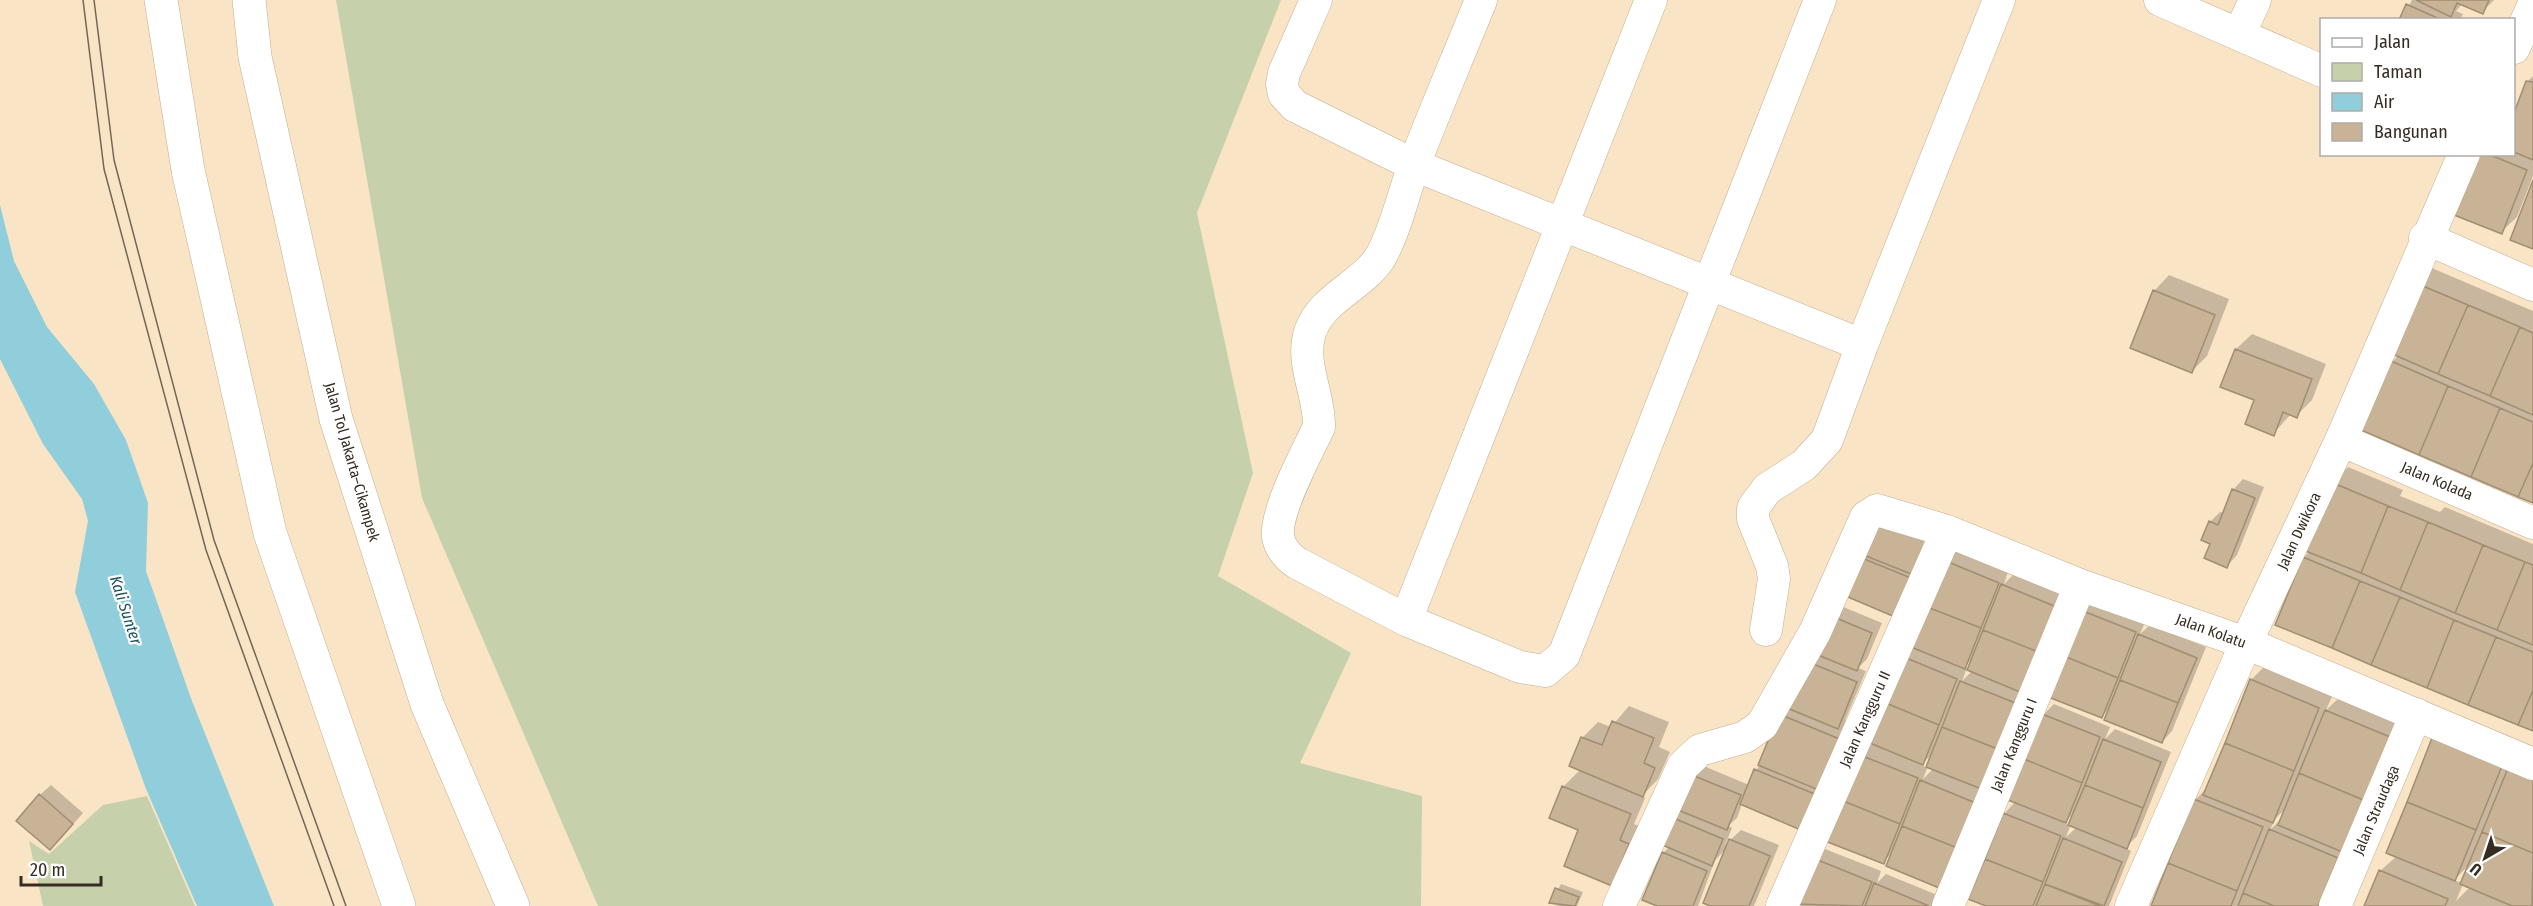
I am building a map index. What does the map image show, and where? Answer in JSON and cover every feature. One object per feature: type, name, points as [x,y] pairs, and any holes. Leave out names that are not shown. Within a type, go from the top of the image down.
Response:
[{"type":"highway","points":[[161,0],[188,170],[270,532],[399,906]]},
{"type":"highway","name":"Jalan Tol Jakarta–Cikampek","points":[[249,0],[255,57],[336,418],[427,704],[513,906]]},
{"type":"street","points":[[1316,0],[1284,73],[1282,84],[1284,93],[1307,114],[1414,165],[1862,345]]},
{"type":"street","points":[[1482,0],[1414,165],[1380,258],[1335,298],[1320,315],[1310,333],[1307,352],[1309,372],[1319,411],[1319,427],[1293,483],[1278,529],[1278,539],[1290,558],[1406,620],[1521,667],[1545,671],[1564,655],[1820,0]]},
{"type":"street","points":[[1406,620],[1651,0]]},
{"type":"street","points":[[1766,630],[1774,579],[1772,566],[1753,519],[1753,508],[1767,489],[1804,465],[1827,440],[1862,345],[1999,0]]},
{"type":"street","points":[[2160,0],[2320,70]]},
{"type":"street","points":[[2239,35],[2255,0]]},
{"type":"street","points":[[2515,46],[2533,6]]},
{"type":"street","name":"Jalan Dwikora","points":[[2131,906],[2246,643],[2341,440],[2425,238],[2463,156]]},
{"type":"street","points":[[2425,238],[2533,285]]},
{"type":"street","name":"Jalan Kolada","points":[[2341,440],[2533,523]]},
{"type":"street","name":"Jalan Kolatu","points":[[1619,906],[1683,766],[1700,750],[1745,737],[1762,725],[1815,632],[1866,517],[1874,511],[1884,510],[1947,531],[2080,585],[2246,643],[2533,764]]},
{"type":"street","name":"Jalan Kangguru II","points":[[1782,906],[1947,531]]},
{"type":"street","name":"Jalan Kangguru I","points":[[1948,906],[2080,585]]},
{"type":"street","name":"Jalan Straudaga","points":[[2335,906],[2416,714]]},
{"type":"green space","points":[[336,0],[1281,0],[1197,213],[1253,473],[1218,576],[1351,653],[1300,763],[1422,796],[1421,906],[598,906],[422,498]]},
{"type":"green space","points":[[147,796],[195,906],[43,906],[29,841],[49,854],[103,805]]},
{"type":"water","name":"Kali Sunter","points":[[0,205],[14,261],[47,327],[94,384],[126,440],[148,503],[146,571],[192,701],[274,906],[197,906],[146,789],[75,592],[88,521],[82,499],[43,444],[0,359]]},
{"type":"building","points":[[2416,0],[2489,0],[2483,14],[2457,3],[2451,17]]},
{"type":"building","points":[[2406,4],[2438,18],[2400,18]]},
{"type":"building","points":[[2526,81],[2533,82],[2533,160],[2515,152],[2515,110]]},
{"type":"building","points":[[2477,156],[2493,156],[2527,170],[2502,234],[2454,215]]},
{"type":"building","points":[[2533,180],[2533,249],[2510,240]]},
{"type":"building","points":[[2411,281],[2468,305],[2438,374],[2381,349]]},
{"type":"building","points":[[2153,290],[2215,315],[2192,373],[2130,348]]},
{"type":"building","points":[[2468,305],[2520,327],[2490,396],[2438,374]]},
{"type":"building","points":[[2520,327],[2533,333],[2533,415],[2490,396]]},
{"type":"building","points":[[2235,349],[2312,379],[2297,418],[2283,412],[2274,436],[2245,424],[2254,400],[2220,387]]},
{"type":"building","points":[[2391,361],[2448,386],[2419,455],[2361,430]]},
{"type":"building","points":[[2448,386],[2500,408],[2471,477],[2419,455]]},
{"type":"building","points":[[2500,408],[2533,422],[2533,463],[2518,497],[2471,477]]},
{"type":"building","points":[[2533,463],[2533,503],[2518,497]]},
{"type":"building","points":[[2331,482],[2388,506],[2361,573],[2303,550]]},
{"type":"building","points":[[2232,489],[2255,498],[2227,568],[2204,558],[2210,544],[2201,540],[2209,521],[2218,525]]},
{"type":"building","points":[[2388,506],[2428,522],[2400,590],[2361,573]]},
{"type":"building","points":[[1876,517],[1936,541],[1921,578],[1861,554]]},
{"type":"building","points":[[2428,522],[2483,545],[2455,613],[2400,590]]},
{"type":"building","points":[[2483,545],[2525,562],[2497,630],[2455,613]]},
{"type":"building","points":[[1857,556],[1911,578],[1895,617],[1841,594]]},
{"type":"building","points":[[2303,557],[2360,581],[2332,648],[2275,625]]},
{"type":"building","points":[[1941,559],[1999,583],[1981,628],[1922,605]]},
{"type":"building","points":[[2525,562],[2533,565],[2533,645],[2497,630]]},
{"type":"building","points":[[2360,581],[2400,597],[2371,665],[2332,648]]},
{"type":"building","points":[[2001,584],[2059,608],[2041,653],[1983,630]]},
{"type":"building","points":[[2400,597],[2454,620],[2427,688],[2371,665]]},
{"type":"building","points":[[1922,605],[1981,628],[1965,669],[1906,645]]},
{"type":"building","points":[[2078,609],[2136,632],[2118,678],[2059,654]]},
{"type":"building","points":[[1829,615],[1872,633],[1857,671],[1813,653]]},
{"type":"building","points":[[2454,620],[2496,637],[2468,705],[2427,688]]},
{"type":"building","points":[[1983,630],[2041,653],[2025,694],[1967,670]]},
{"type":"building","points":[[2138,634],[2197,658],[2178,703],[2120,680]]},
{"type":"building","points":[[2496,637],[2533,652],[2533,690],[2518,725],[2468,705]]},
{"type":"building","points":[[2059,654],[2118,678],[2102,718],[2043,695]]},
{"type":"building","points":[[1899,655],[1957,679],[1939,725],[1881,701]]},
{"type":"building","points":[[1806,661],[1857,682],[1838,729],[1787,708]]},
{"type":"building","points":[[2250,679],[2319,708],[2294,771],[2225,743]]},
{"type":"building","points":[[2120,680],[2178,703],[2162,743],[2104,720]]},
{"type":"building","points":[[1960,681],[2018,704],[2000,750],[1942,727]]},
{"type":"building","points":[[2533,690],[2533,731],[2518,725]]},
{"type":"building","points":[[1881,701],[1939,725],[1923,765],[1865,741]]},
{"type":"building","points":[[2325,710],[2395,739],[2368,802],[2299,773]]},
{"type":"building","points":[[1779,714],[1842,740],[1821,791],[1758,765]]},
{"type":"building","points":[[2042,714],[2100,737],[2082,783],[2024,759]]},
{"type":"building","points":[[1612,721],[1654,738],[1644,763],[1655,768],[1643,797],[1569,766],[1581,737],[1602,745]]},
{"type":"building","points":[[1942,727],[2000,750],[1984,790],[1926,767]]},
{"type":"building","points":[[2432,738],[2502,766],[2476,830],[2407,802]]},
{"type":"building","points":[[2103,739],[2161,762],[2143,808],[2085,785]]},
{"type":"building","points":[[2225,743],[2294,771],[2273,823],[2203,795]]},
{"type":"building","points":[[1860,755],[1918,778],[1900,824],[1841,800]]},
{"type":"building","points":[[2024,759],[2082,783],[2066,823],[2008,800]]},
{"type":"building","points":[[2508,768],[2533,779],[2533,853],[2482,832]]},
{"type":"building","points":[[1754,769],[1817,795],[1803,831],[1740,804]]},
{"type":"building","points":[[1687,773],[1741,795],[1727,830],[1673,808]]},
{"type":"building","points":[[2299,773],[2368,802],[2347,854],[2278,825]]},
{"type":"building","points":[[1920,780],[1978,804],[1960,849],[1902,826]]},
{"type":"building","points":[[2085,785],[2143,808],[2127,849],[2068,825]]},
{"type":"building","points":[[1562,786],[1631,814],[1620,840],[1629,844],[1612,886],[1564,866],[1578,830],[1549,818]]},
{"type":"building","points":[[39,794],[73,824],[50,850],[16,821]]},
{"type":"building","points":[[2194,799],[2263,827],[2237,891],[2168,863]]},
{"type":"building","points":[[1841,800],[1900,824],[1884,864],[1825,841]]},
{"type":"building","points":[[2407,802],[2476,830],[2455,881],[2386,853]]},
{"type":"building","points":[[2003,813],[2061,836],[2043,882],[1985,859]]},
{"type":"building","points":[[1671,817],[1723,839],[1712,866],[1660,844]]},
{"type":"building","points":[[1902,826],[1960,849],[1944,890],[1886,866]]},
{"type":"building","points":[[2269,829],[2338,858],[2318,906],[2274,906],[2243,893]]},
{"type":"building","points":[[2482,832],[2533,853],[2532,906],[2512,906],[2460,884]]},
{"type":"building","points":[[2063,838],[2122,862],[2104,906],[2045,884]]},
{"type":"building","points":[[1729,839],[1770,856],[1749,906],[1710,906],[1703,903]]},
{"type":"building","points":[[1662,852],[1707,871],[1693,906],[1657,906],[1642,900]]},
{"type":"building","points":[[1813,858],[1872,882],[1862,906],[1795,904]]},
{"type":"building","points":[[1985,859],[2043,882],[2033,906],[1986,906],[1968,899]]},
{"type":"building","points":[[2168,863],[2237,891],[2231,906],[2151,906]]},
{"type":"building","points":[[2379,870],[2448,899],[2445,906],[2364,906]]},
{"type":"building","points":[[1874,883],[1929,906],[1865,906]]},
{"type":"building","points":[[2045,884],[2100,906],[2036,906]]},
{"type":"building","points":[[1555,888],[1579,897],[1575,906],[1549,903]]},
{"type":"building","points":[[2243,893],[2274,906],[2238,906]]},
{"type":"tram line","points":[[83,0],[104,169],[206,550],[334,906]]},
{"type":"tram line","points":[[94,0],[114,160],[214,540],[346,906]]}]
